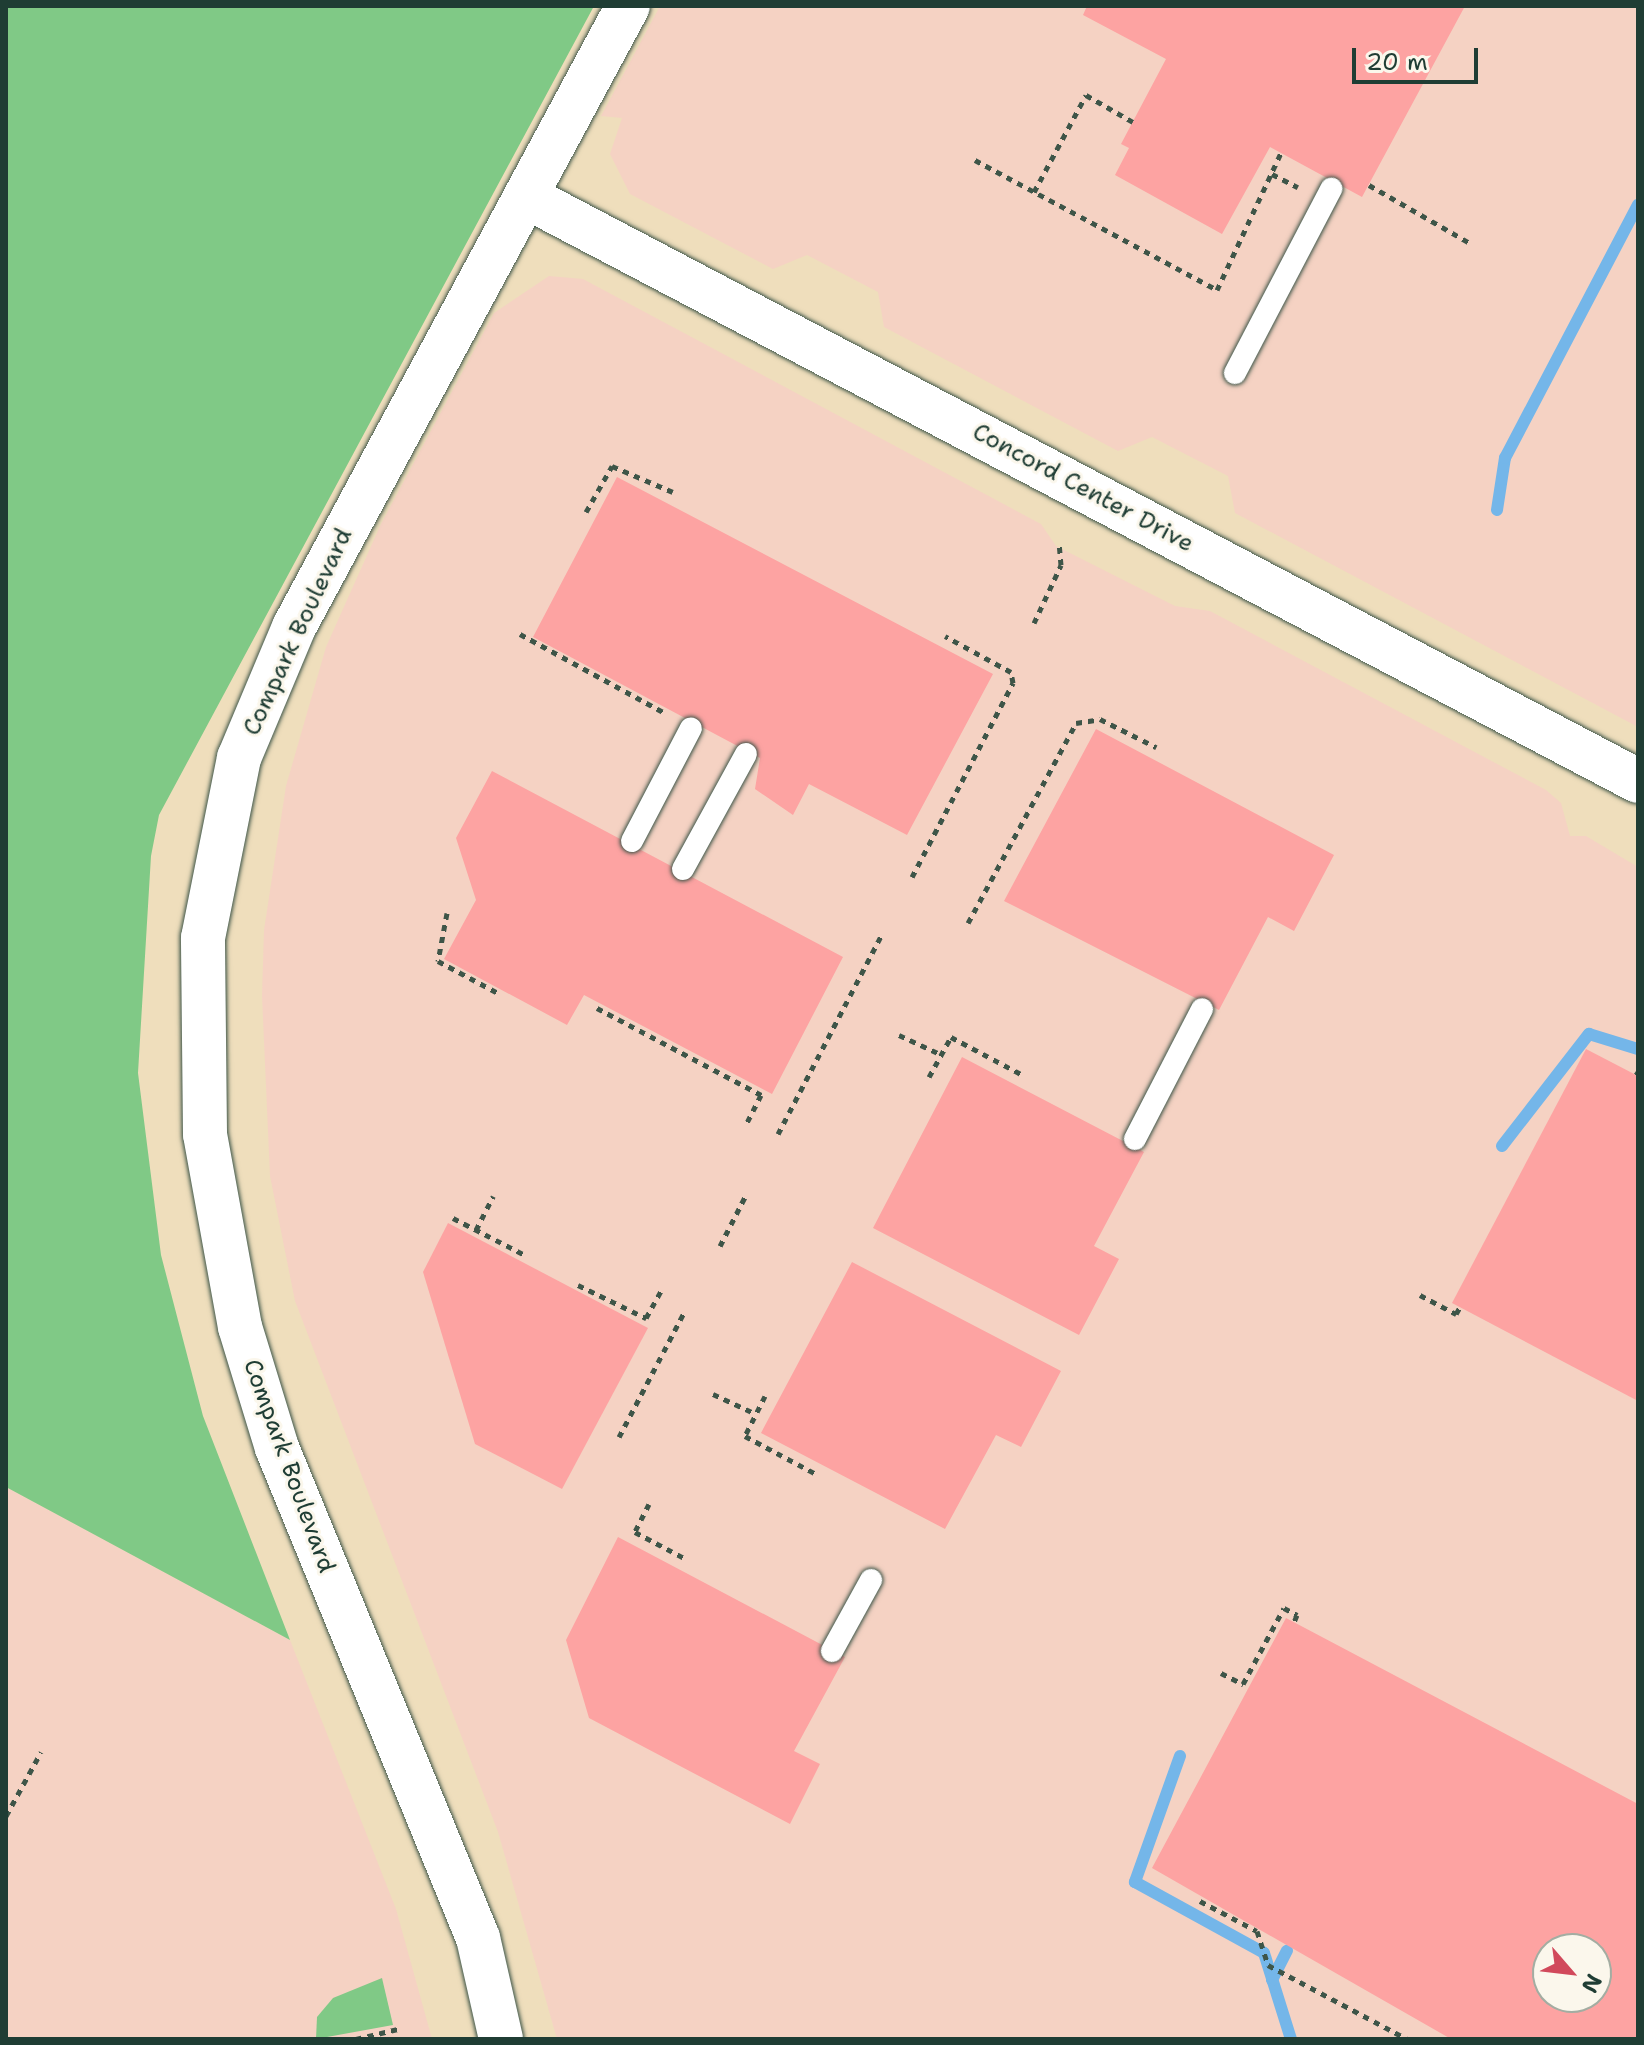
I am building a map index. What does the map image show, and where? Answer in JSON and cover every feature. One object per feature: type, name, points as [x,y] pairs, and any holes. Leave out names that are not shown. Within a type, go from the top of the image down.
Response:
[{"type":"street","name":"Compark Boulevard","points":[[501,2039],[478,1938],[277,1448],[240,1327],[205,1134],[200,1002],[212,867],[254,719],[294,627],[628,6]]},
{"type":"street","name":"Concord Center Drive","points":[[527,197],[1638,781]]},
{"type":"lane","points":[[1235,373],[1331,189]]},
{"type":"lane","points":[[632,841],[684,724]]},
{"type":"lane","points":[[683,869],[746,754]]},
{"type":"lane","points":[[1135,1139],[1202,1009]]},
{"type":"lane","points":[[832,1651],[871,1580]]},
{"type":"path","points":[[1034,192],[1086,95],[1133,122]]},
{"type":"path","points":[[975,160],[1217,290],[1281,153]]},
{"type":"path","points":[[1272,174],[1306,191]]},
{"type":"path","points":[[1369,185],[1470,243]]},
{"type":"path","points":[[586,512],[612,466],[673,492]]},
{"type":"path","points":[[1034,623],[1061,565],[1059,542]]},
{"type":"path","points":[[520,634],[684,724]]},
{"type":"path","points":[[912,877],[1013,683],[1011,672],[945,636]]},
{"type":"path","points":[[968,923],[1076,723],[1100,719],[1156,747]]},
{"type":"path","points":[[447,913],[438,961],[498,993]]},
{"type":"path","points":[[778,1134],[881,936]]},
{"type":"path","points":[[597,1008],[761,1095],[746,1125]]},
{"type":"path","points":[[899,1035],[942,1055]]},
{"type":"path","points":[[929,1077],[951,1037],[1021,1074]]},
{"type":"path","points":[[476,1230],[493,1196]]},
{"type":"path","points":[[720,1246],[745,1197]]},
{"type":"path","points":[[453,1218],[527,1256]]},
{"type":"path","points":[[578,1285],[646,1318],[663,1287]]},
{"type":"path","points":[[1420,1295],[1456,1314],[1460,1307]]},
{"type":"path","points":[[619,1437],[685,1311]]},
{"type":"path","points":[[713,1394],[756,1414]]},
{"type":"path","points":[[765,1396],[745,1436],[818,1475]]},
{"type":"path","points":[[649,1504],[635,1532],[686,1559]]},
{"type":"path","points":[[1221,1673],[1243,1684],[1284,1608],[1297,1615],[1294,1622]]},
{"type":"path","points":[[6,1816],[41,1752]]},
{"type":"path","points":[[1200,1901],[1257,1931],[1268,1965],[1407,2039]]},
{"type":"path","points":[[356,2039],[398,2029]]},
{"type":"shaded area","points":[[660,6],[1638,6],[1638,727],[1235,513],[1228,476],[1152,437],[1118,451],[884,327],[878,292],[807,255],[773,269],[630,194],[610,154],[622,118],[601,116]]},
{"type":"shaded area","points":[[549,276],[583,279],[1041,524],[1056,546],[1175,606],[1210,611],[1546,790],[1561,803],[1570,836],[1586,836],[1638,867],[1638,2039],[557,2039],[498,1832],[295,1301],[270,1176],[262,996],[264,930],[286,786],[326,647],[381,524],[494,313]]},
{"type":"shaded area","points":[[6,1487],[290,1640],[396,1909],[432,2039],[6,2039]]},
{"type":"green space","points":[[6,6],[594,6],[159,815],[151,856],[138,1073],[161,1255],[203,1416],[290,1640],[6,1487]]},
{"type":"green space","points":[[382,1978],[393,2025],[316,2039],[317,2017],[333,1998]]},
{"type":"building","points":[[1087,6],[1465,6],[1362,197],[1270,147],[1222,234],[1115,175],[1129,148],[1121,144],[1166,59],[1083,15]]},
{"type":"building","points":[[617,477],[993,674],[907,835],[809,784],[793,815],[755,789],[760,758],[533,637]]},
{"type":"building","points":[[1096,729],[1334,855],[1294,931],[1268,917],[1219,1010],[1004,901]]},
{"type":"building","points":[[492,771],[843,957],[772,1094],[584,995],[567,1025],[444,959],[476,900],[456,838]]},
{"type":"building","points":[[1586,1049],[1638,1076],[1638,1401],[1452,1303]]},
{"type":"building","points":[[962,1057],[1144,1152],[1094,1246],[1119,1259],[1079,1335],[873,1228]]},
{"type":"building","points":[[448,1223],[648,1328],[562,1489],[475,1444],[423,1272]]},
{"type":"building","points":[[852,1262],[1061,1371],[1021,1447],[996,1435],[945,1529],[761,1433]]},
{"type":"building","points":[[618,1537],[845,1657],[794,1751],[820,1764],[790,1824],[589,1718],[566,1640]]},
{"type":"building","points":[[1286,1618],[1638,1804],[1638,2039],[1451,2039],[1152,1868]]},
{"type":"waterway","points":[[1497,510],[1505,458],[1638,205]]},
{"type":"waterway","points":[[1502,1146],[1589,1034],[1638,1049]]},
{"type":"waterway","points":[[1180,1756],[1135,1882],[1264,1953],[1291,2039]]},
{"type":"waterway","points":[[1272,1980],[1287,1951]]}]
